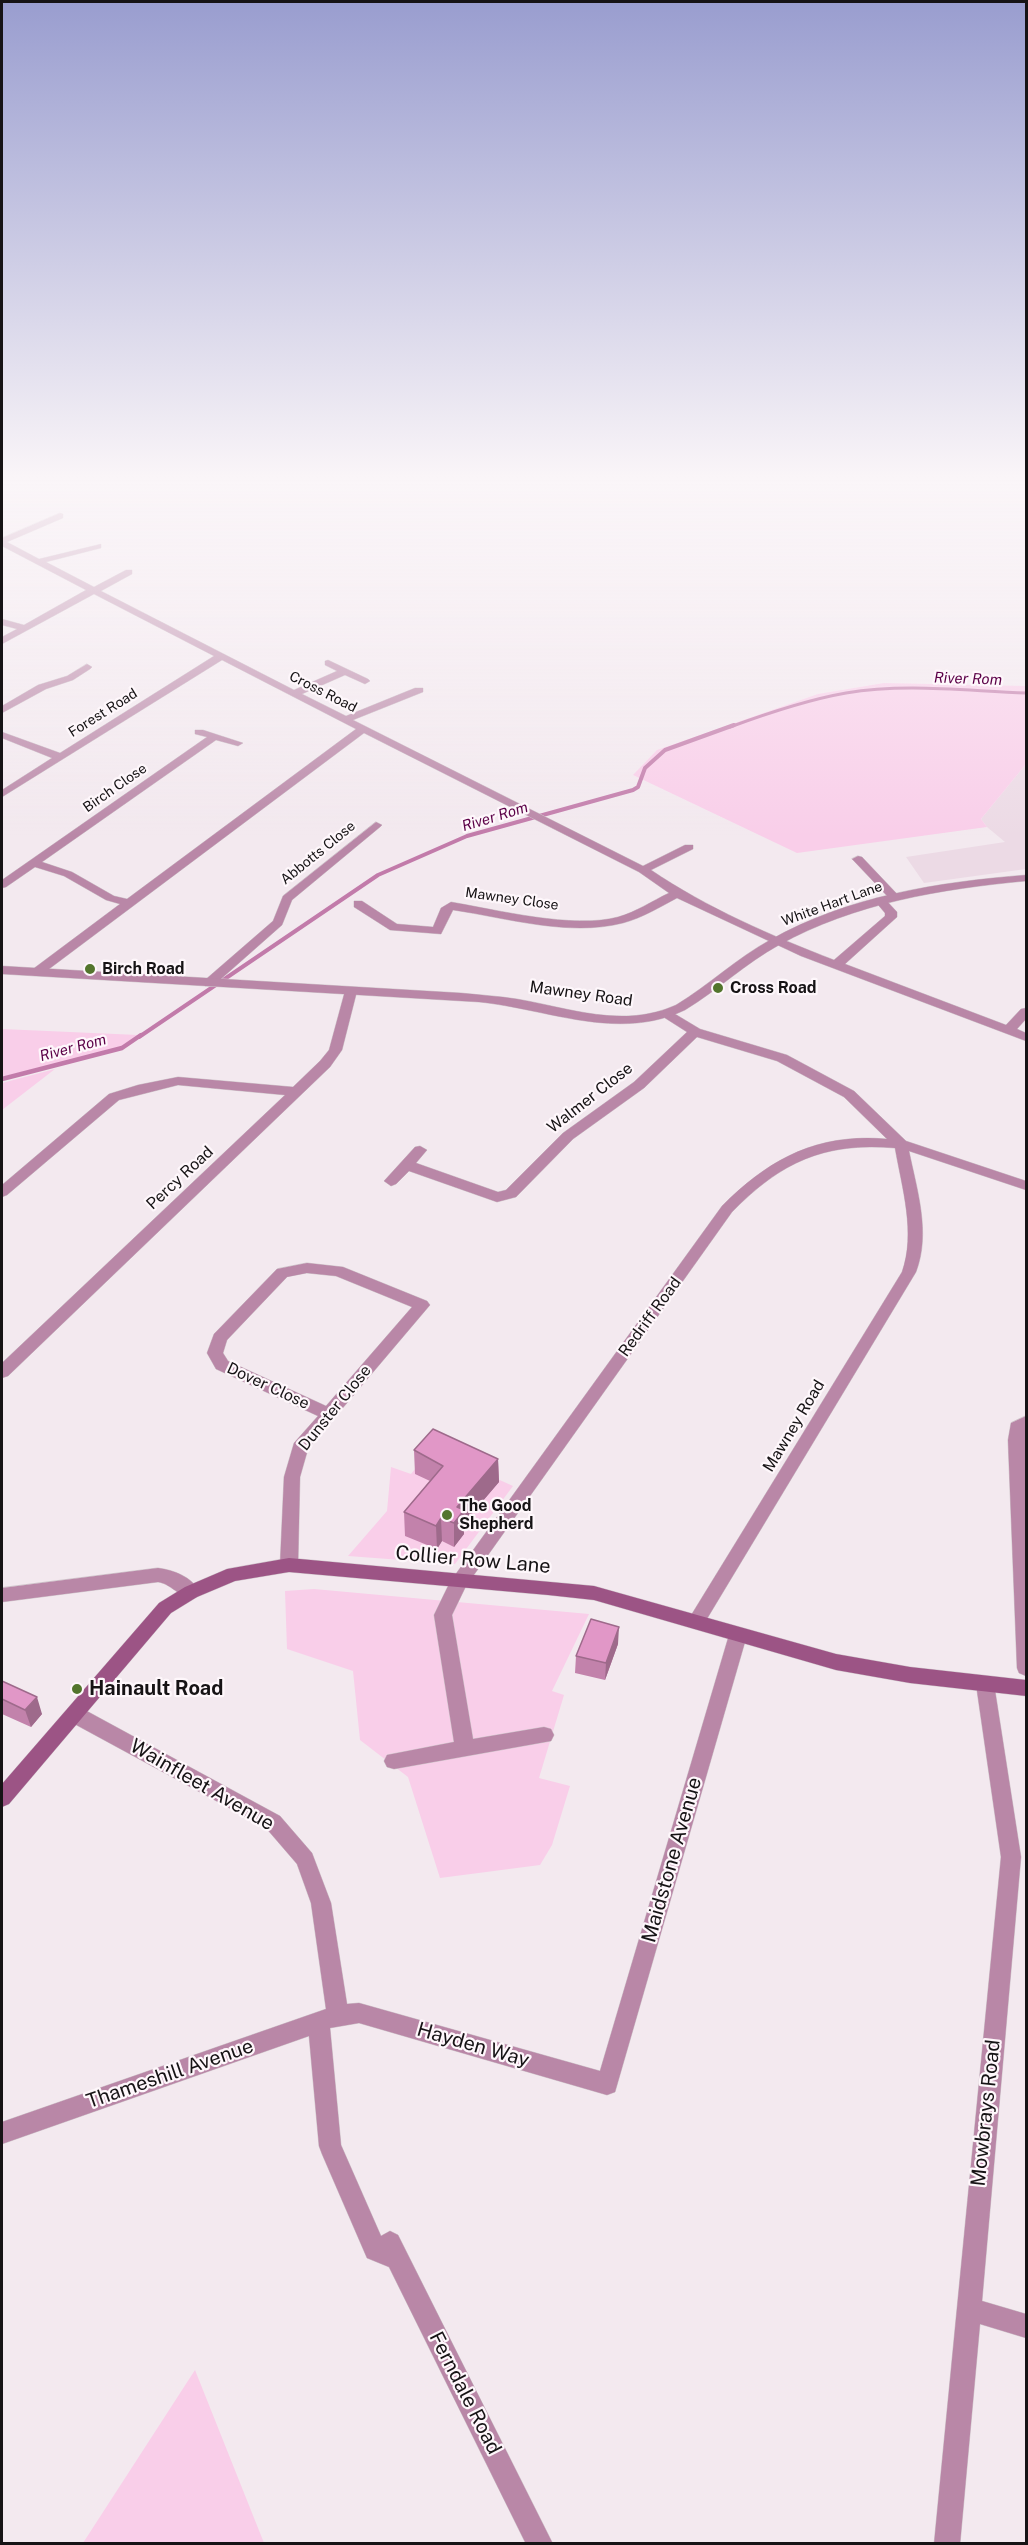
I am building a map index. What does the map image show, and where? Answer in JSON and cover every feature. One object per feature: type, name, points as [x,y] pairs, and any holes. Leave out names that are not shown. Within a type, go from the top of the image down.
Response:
[{"type":"main road","name":"Collier Row Lane","points":[[2,1798],[76,1715],[165,1608],[191,1592],[233,1574],[289,1565],[594,1593],[836,1662],[1026,1688]]},
{"type":"street","points":[[2,641],[75,600]]},
{"type":"street","name":"Cross Road","points":[[108,600],[543,822],[643,870],[677,893],[776,941],[1026,1037]]},
{"type":"street","points":[[2,622],[25,628]]},
{"type":"street","name":"Forest Road","points":[[2,794],[220,657]]},
{"type":"street","points":[[328,663],[364,681]]},
{"type":"street","points":[[2,710],[55,681],[70,678],[87,667]]},
{"type":"street","points":[[293,694],[345,671]]},
{"type":"street","points":[[345,720],[419,690]]},
{"type":"street","points":[[37,972],[363,729]]},
{"type":"street","points":[[199,732],[237,743]]},
{"type":"street","points":[[2,735],[60,757]]},
{"type":"street","name":"Birch Close","points":[[2,885],[214,737]]},
{"type":"street","name":"Abbotts Close","points":[[217,983],[278,922],[287,898],[376,825]]},
{"type":"street","points":[[643,870],[689,846]]},
{"type":"street","points":[[858,859],[894,897]]},
{"type":"street","points":[[33,863],[68,874],[110,898],[128,903]]},
{"type":"street","name":"White Hart Lane","points":[[670,1015],[776,941],[803,928],[880,900],[976,882],[1026,878]]},
{"type":"street","name":"Mawney Close","points":[[358,904],[394,927],[437,931],[445,910],[451,906],[583,924],[610,922],[633,916],[677,893]]},
{"type":"street","points":[[836,965],[891,917],[891,912],[880,900]]},
{"type":"street","name":"Mawney Road","points":[[2,970],[498,1000],[615,1020],[635,1021],[670,1015]]},
{"type":"street","name":"Percy Road","points":[[2,1372],[325,1065],[335,1050],[351,991]]},
{"type":"street","points":[[1009,1030],[1026,1012]]},
{"type":"street","points":[[670,1015],[695,1032],[782,1058],[849,1094],[901,1144],[1026,1186]]},
{"type":"street","name":"Walmer Close","points":[[407,1165],[497,1197],[511,1194],[568,1136],[639,1085],[695,1032]]},
{"type":"street","points":[[2,1192],[114,1097],[138,1089],[178,1081],[297,1092]]},
{"type":"street","name":"Redriff Road","points":[[465,1748],[443,1615],[459,1582],[721,1219],[748,1186],[780,1163],[810,1149],[844,1142],[901,1144]]},
{"type":"street","name":"Mawney Road","points":[[696,1622],[909,1272],[915,1256],[915,1221],[901,1144]]},
{"type":"street","points":[[391,1181],[420,1150]]},
{"type":"street","name":"Dover Close","points":[[327,1413],[222,1365],[215,1353],[220,1338],[282,1274],[307,1268],[338,1270],[422,1305]]},
{"type":"street","name":"Dunster Close","points":[[289,1565],[292,1477],[300,1446],[422,1305]]},
{"type":"street","points":[[1022,1424],[1026,1668]]},
{"type":"street","points":[[2,1595],[158,1575],[171,1577],[191,1592]]},
{"type":"street","name":"Maidstone Avenue","points":[[607,2084],[738,1635]]},
{"type":"street","name":"Mowbrays Road","points":[[947,2544],[1011,1857],[985,1684]]},
{"type":"street","name":"Wainfleet Avenue","points":[[76,1715],[273,1822],[305,1859],[321,1903],[328,2018],[330,2146],[375,2250],[393,2251]]},
{"type":"street","points":[[394,1761],[544,1735]]},
{"type":"street","name":"Hayden Way","points":[[328,2018],[359,2013],[607,2084]]},
{"type":"street","name":"Thameshill Avenue","points":[[2,2133],[328,2018]]},
{"type":"street","name":"Ferndale Road","points":[[393,2251],[540,2544]]},
{"type":"street","points":[[968,2309],[1026,2326]]},
{"type":"shaded area","points":[[884,683],[1026,686],[1026,764],[981,819],[987,827],[797,853],[633,775],[657,750],[818,694]]},
{"type":"shaded area","points":[[1026,764],[1026,869],[924,883],[906,857],[1005,842],[981,819]]},
{"type":"shaded area","points":[[2,1029],[138,1035],[121,1047],[2,1077]]},
{"type":"shaded area","points":[[55,1069],[2,1110],[2,1083]]},
{"type":"shaded area","points":[[431,1449],[513,1486],[455,1564],[348,1556],[387,1511],[391,1467],[411,1474]]},
{"type":"shaded area","points":[[314,1589],[589,1614],[552,1691],[564,1695],[539,1778],[570,1786],[552,1845],[540,1865],[440,1878],[408,1777],[360,1740],[353,1671],[287,1649],[285,1591]]},
{"type":"shaded area","points":[[195,2370],[264,2543],[83,2543]]},
{"type":"building","points":[[433,1429],[498,1459],[457,1507],[464,1510],[454,1523],[441,1518],[436,1526],[404,1512],[443,1466],[414,1450]]},
{"type":"building","points":[[591,1619],[619,1627],[606,1663],[576,1656]]},
{"type":"building","points":[[2,1681],[37,1697],[25,1710],[2,1699]]},
{"type":"waterway","name":"River Rom","points":[[730,727],[802,703],[868,690],[936,688],[1026,693]]},
{"type":"waterway","name":"River Rom","points":[[139,1037],[378,875],[467,836],[633,790],[638,787],[645,768],[665,750],[734,725]]},
{"type":"waterway","name":"River Rom","points":[[2,1079],[122,1048],[141,1035]]},
{"type":"place","name":"Birch Road","points":[[90,969]]},
{"type":"place","name":"Cross Road","points":[[718,988]]},
{"type":"place","name":"The Good Shepherd","points":[[447,1515]]},
{"type":"place","name":"Hainault Road","points":[[77,1689]]}]
